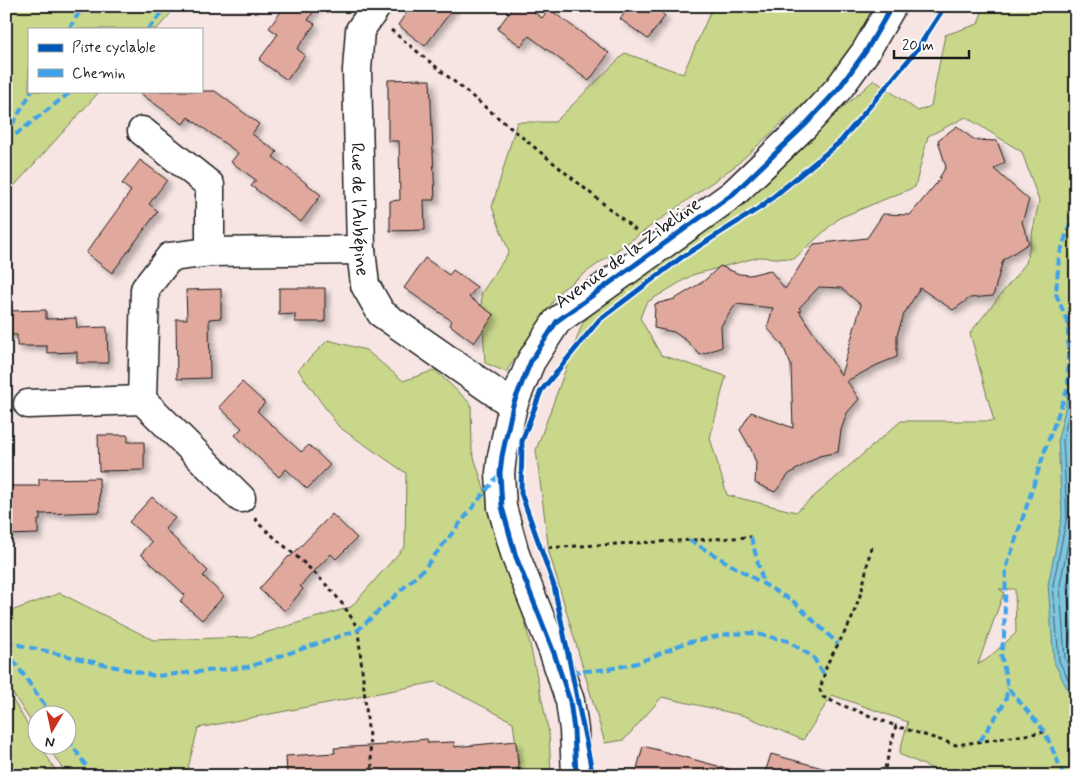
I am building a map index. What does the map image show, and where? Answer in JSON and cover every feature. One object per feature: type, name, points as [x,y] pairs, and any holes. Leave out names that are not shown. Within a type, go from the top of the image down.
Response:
[{"type":"street","name":"Avenue de la Zibeline","points":[[576,776],[574,730],[570,701],[554,653],[516,557],[502,508],[500,473],[513,405],[530,360],[557,322],[733,194],[805,125],[839,88],[866,51],[892,6]]},
{"type":"street","name":"Rue de l'Aubépine","points":[[374,10],[360,30],[357,70],[361,250],[365,285],[382,313],[513,405]]},
{"type":"street","points":[[142,131],[210,185],[210,252]]},
{"type":"street","points":[[142,400],[145,289],[170,257],[210,252],[361,250]]},
{"type":"street","points":[[28,404],[142,400],[241,498]]},
{"type":"path","points":[[374,10],[658,248]]},
{"type":"path","points":[[241,498],[259,524],[320,577],[351,615],[358,630],[373,776]]},
{"type":"path","points":[[540,548],[751,537]]},
{"type":"path","points":[[537,539],[543,556]]},
{"type":"path","points":[[871,547],[862,590],[851,621],[827,664],[820,690],[823,697],[896,726],[956,745],[1045,732]]},
{"type":"path","points":[[883,776],[896,726]]},
{"type":"green space","points":[[6,6],[177,6],[158,28],[28,28],[28,92],[99,92],[6,195]]},
{"type":"green space","points":[[713,6],[876,6],[836,74],[735,166],[560,291],[506,372],[485,363],[481,294],[509,252],[492,207],[517,122],[555,122],[625,53],[683,74]]},
{"type":"green space","points":[[984,6],[1076,6],[1076,776],[949,776],[899,754],[908,722],[832,695],[803,740],[745,716],[662,697],[624,740],[605,743],[549,552],[536,450],[583,322],[654,258],[786,158],[874,80],[918,111],[931,106],[945,35],[978,24]],"holes":[[[966,117],[1022,152],[1039,201],[1026,263],[970,333],[994,421],[901,421],[796,512],[727,495],[710,438],[726,376],[661,355],[640,318],[646,303],[692,275],[759,257],[794,259],[839,218],[915,187],[928,136]],[[999,589],[1015,589],[1016,633],[986,660],[978,664],[1004,592]]]},
{"type":"green space","points":[[328,340],[366,350],[403,381],[435,370],[471,404],[472,451],[522,607],[549,733],[551,776],[520,776],[513,722],[436,682],[198,728],[186,776],[67,776],[53,754],[78,754],[78,704],[28,704],[28,717],[6,683],[6,613],[60,593],[153,640],[251,637],[351,607],[405,546],[406,473],[339,427],[298,370]]},
{"type":"green space","points":[[6,689],[28,725],[28,754],[46,754],[59,776],[6,776]]},
{"type":"water","points":[[1076,362],[1076,707],[1054,662],[1048,585],[1062,516],[1058,439]]},
{"type":"building","points":[[285,6],[317,6],[308,20],[315,24],[297,49],[305,55],[287,80],[259,60],[278,34],[269,28]]},
{"type":"building","points":[[411,6],[455,6],[425,46],[398,25]]},
{"type":"building","points":[[514,6],[525,6],[542,18],[549,9],[609,53],[589,81],[529,36],[521,46],[497,29]]},
{"type":"building","points":[[630,6],[654,6],[665,16],[648,39],[620,19]]},
{"type":"building","points":[[388,80],[430,80],[435,200],[424,200],[425,230],[390,231],[390,201],[400,200],[399,141],[388,141]]},
{"type":"building","points":[[215,91],[259,124],[252,134],[277,152],[273,157],[321,195],[301,222],[251,186],[256,180],[231,162],[238,153],[188,117],[183,124],[138,92]]},
{"type":"building","points":[[957,126],[974,140],[997,141],[1005,162],[994,169],[1029,200],[1022,222],[1029,243],[1003,260],[993,296],[970,298],[953,310],[920,288],[904,314],[897,335],[897,357],[847,381],[859,399],[847,413],[841,430],[838,452],[819,456],[789,474],[775,492],[755,483],[756,463],[751,449],[740,430],[751,412],[793,428],[791,365],[782,344],[767,328],[773,308],[736,304],[721,326],[722,347],[700,355],[687,341],[674,332],[654,328],[655,304],[675,299],[704,281],[720,266],[739,274],[750,275],[770,270],[785,289],[814,244],[867,238],[883,214],[910,215],[940,179],[946,167],[938,140]],"holes":[[[819,287],[841,288],[861,305],[841,375],[799,311],[802,311],[799,308]]]},
{"type":"building","points":[[140,160],[167,180],[149,204],[158,211],[112,273],[86,253],[131,191],[122,184]]},
{"type":"building","points":[[425,258],[449,275],[453,270],[477,287],[469,297],[494,315],[474,343],[450,325],[452,321],[404,288]]},
{"type":"building","points":[[279,288],[325,288],[325,322],[295,322],[295,314],[279,315]]},
{"type":"building","points":[[221,289],[221,318],[209,319],[210,378],[177,379],[176,319],[187,319],[186,290]]},
{"type":"building","points":[[46,310],[46,319],[76,318],[77,328],[107,327],[108,363],[77,363],[77,352],[47,353],[47,346],[17,346],[17,335],[6,335],[6,311]]},
{"type":"building","points":[[242,382],[265,403],[257,411],[301,452],[309,445],[330,465],[307,489],[286,469],[279,477],[235,435],[242,428],[219,407]]},
{"type":"building","points":[[98,435],[128,435],[128,442],[144,442],[144,470],[99,471]]},
{"type":"building","points":[[99,478],[100,512],[40,514],[38,534],[6,535],[6,499],[9,499],[8,486],[39,486],[39,479]]},
{"type":"building","points":[[152,497],[175,518],[165,529],[208,571],[203,576],[224,596],[202,620],[180,601],[185,595],[141,554],[152,542],[129,522]]},
{"type":"building","points":[[332,514],[357,538],[336,559],[331,554],[300,586],[303,589],[285,611],[259,589],[289,556]]},
{"type":"building","points":[[427,739],[428,743],[454,742],[455,747],[516,741],[519,776],[485,776],[484,769],[395,776],[287,776],[286,756],[335,753],[334,748],[386,745],[386,743]]},
{"type":"building","points":[[643,746],[729,769],[728,776],[635,776]]},
{"type":"building","points":[[771,754],[826,769],[825,776],[764,776]]},
{"type":"marked path","points":[[70,28],[83,6]]},
{"type":"marked path","points":[[149,28],[168,6]]},
{"type":"marked path","points":[[1065,6],[1076,10]]},
{"type":"marked path","points":[[6,135],[31,92]]},
{"type":"marked path","points":[[6,142],[71,92]]},
{"type":"marked path","points":[[1068,323],[1056,294],[1059,256],[1076,207]]},
{"type":"marked path","points":[[1064,776],[1045,732],[1008,688],[1001,654],[1004,637],[1006,569],[1048,441],[1068,388],[1068,323],[1076,304]]},
{"type":"marked path","points":[[6,642],[155,676],[248,667],[358,630],[423,570],[500,473]]},
{"type":"marked path","points":[[751,537],[763,582]]},
{"type":"marked path","points":[[689,540],[794,602],[838,644]]},
{"type":"marked path","points":[[572,672],[609,669],[637,663],[685,643],[728,634],[753,633],[788,641],[813,657],[824,675]]},
{"type":"marked path","points":[[6,650],[44,704]]},
{"type":"marked path","points":[[980,741],[1005,702],[1008,688]]},
{"type":"marked path","points":[[78,754],[93,776]]},
{"type":"cycle path","points":[[576,776],[574,730],[570,701],[554,653],[516,557],[502,507],[500,473],[502,456],[513,405],[531,361],[557,321],[733,194],[805,125],[839,88],[866,51],[892,6]]},
{"type":"cycle path","points":[[593,776],[554,586],[521,493],[522,441],[541,391],[599,320],[682,257],[761,207],[840,142],[916,51],[945,6]]}]
